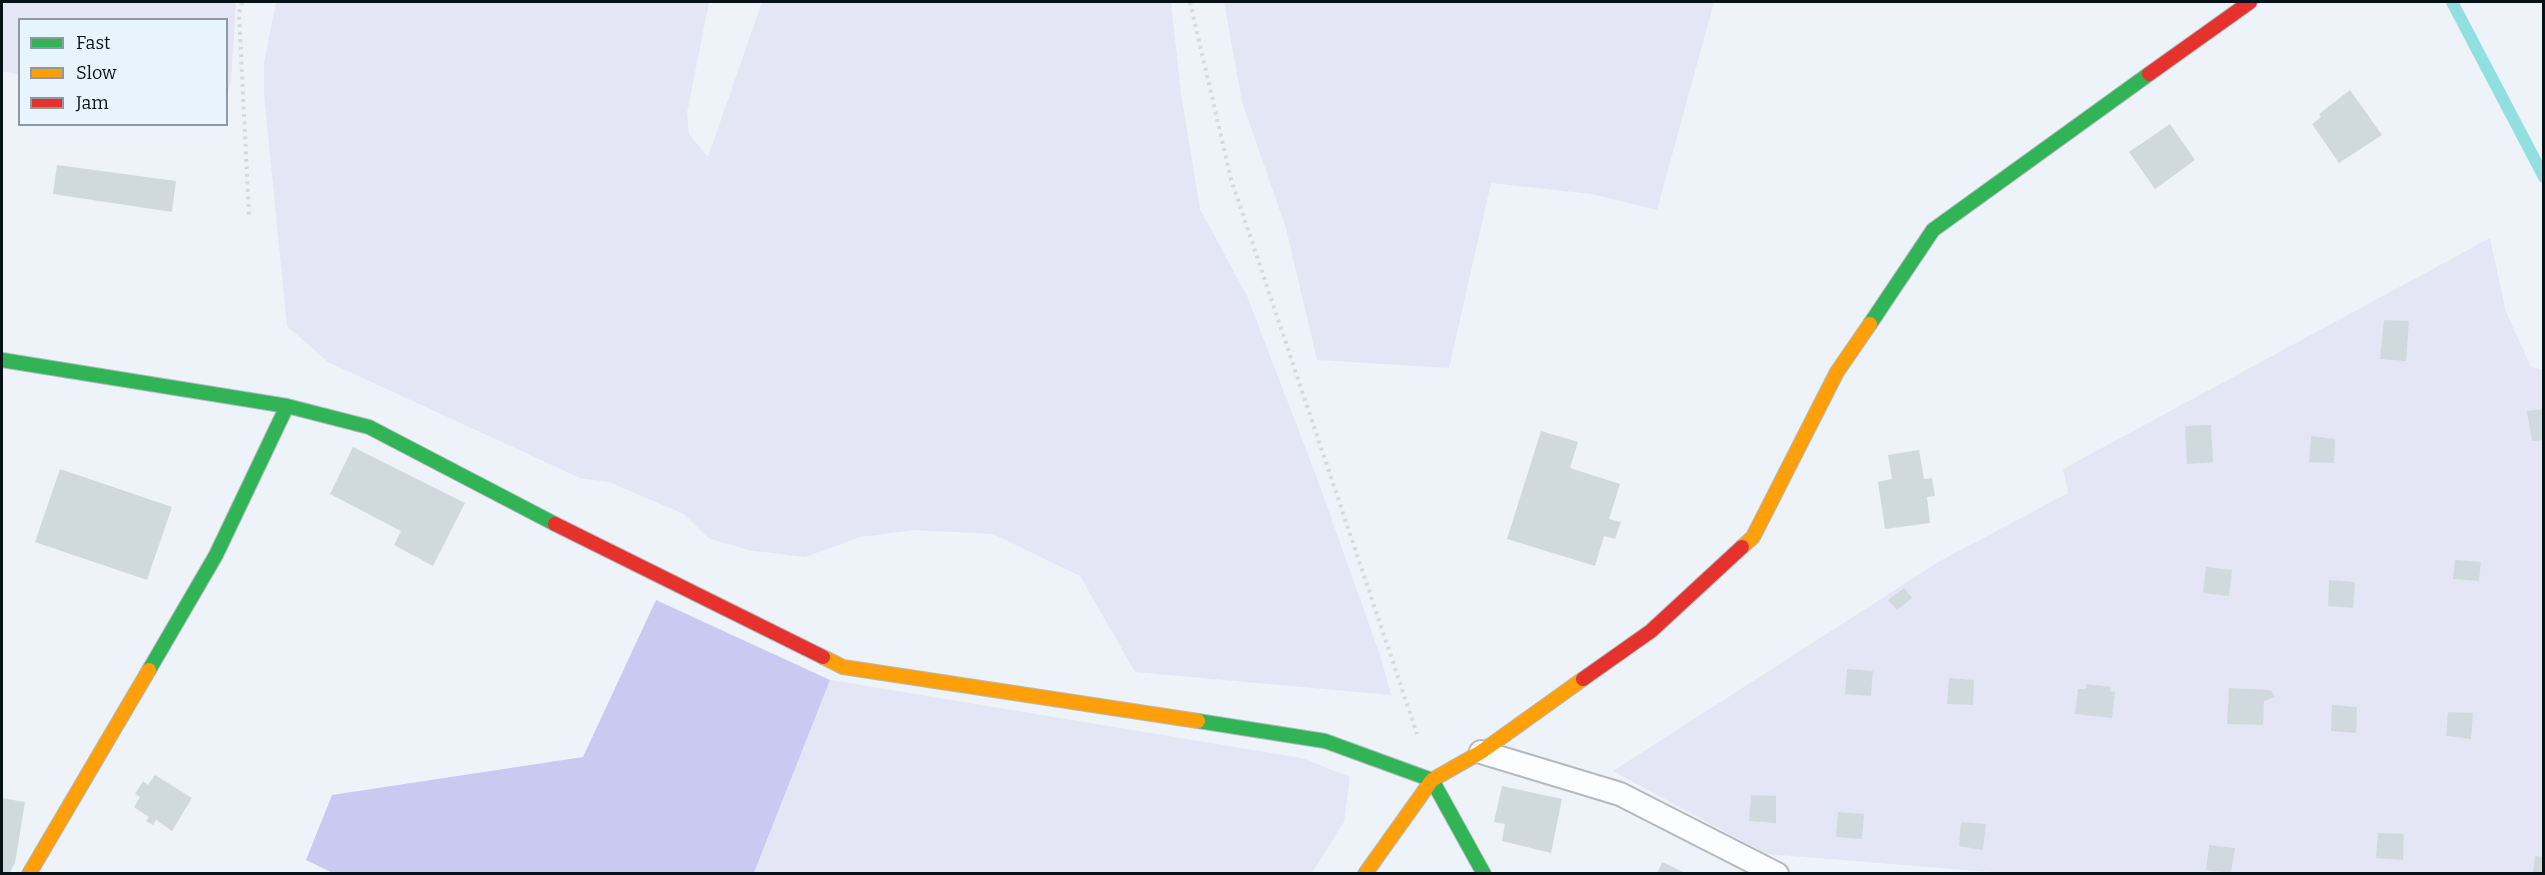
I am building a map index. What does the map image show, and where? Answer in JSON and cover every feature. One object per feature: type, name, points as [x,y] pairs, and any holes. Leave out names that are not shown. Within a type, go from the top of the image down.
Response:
[{"type":"street","points":[[1365,873],[1432,780],[1480,752],[1651,630],[1753,537],[1837,372],[1933,230],[2250,2]]},
{"type":"street","points":[[2,360],[287,406],[369,427],[536,515],[843,667],[1325,741],[1432,780],[1484,873]]},
{"type":"street","points":[[29,873],[216,555],[287,406]]},
{"type":"lane","points":[[1480,752],[1620,794],[1777,873]]},
{"type":"path","points":[[242,2],[239,13],[249,215]]},
{"type":"path","points":[[1190,2],[1232,179],[1432,780]]},
{"type":"shaded area","points":[[2,2],[236,2],[231,82],[228,92],[228,18],[18,18],[18,75],[2,71]]},
{"type":"shaded area","points":[[276,2],[709,2],[687,113],[689,134],[708,157],[762,2],[1171,2],[1181,93],[1200,209],[1247,296],[1317,478],[1381,658],[1391,695],[1135,672],[1080,576],[993,534],[914,530],[860,537],[805,557],[748,550],[708,538],[684,514],[609,482],[580,478],[328,362],[287,326],[264,95],[264,63]]},
{"type":"shaded area","points":[[1224,2],[1714,2],[1657,210],[1592,194],[1491,183],[1449,368],[1317,360],[1286,228],[1242,102]]},
{"type":"shaded area","points":[[2490,238],[2506,312],[2531,367],[2543,370],[2543,873],[2016,874],[1766,854],[1613,771],[1940,561],[2068,493],[2063,469]]},
{"type":"shaded area","points":[[656,600],[830,680],[754,873],[335,874],[306,860],[332,795],[583,757]]},
{"type":"shaded area","points":[[830,680],[1302,758],[1350,777],[1344,822],[1312,873],[754,874]]},
{"type":"building","points":[[2350,90],[2382,135],[2339,163],[2312,124],[2321,117],[2319,114]]},
{"type":"building","points":[[2170,124],[2195,160],[2155,189],[2129,152]]},
{"type":"building","points":[[57,165],[176,181],[172,212],[53,194]]},
{"type":"building","points":[[2384,320],[2409,321],[2406,361],[2380,359]]},
{"type":"building","points":[[2544,409],[2544,440],[2532,441],[2527,411]]},
{"type":"building","points":[[2211,425],[2213,462],[2187,464],[2185,426]]},
{"type":"building","points":[[1541,431],[1578,442],[1570,468],[1620,484],[1609,519],[1621,522],[1615,539],[1604,536],[1595,566],[1507,539]]},
{"type":"building","points":[[2311,436],[2335,439],[2334,463],[2309,462]]},
{"type":"building","points":[[353,447],[465,503],[433,566],[394,545],[401,531],[330,494]]},
{"type":"building","points":[[1919,450],[1924,479],[1932,478],[1935,496],[1927,497],[1930,523],[1885,529],[1878,482],[1892,479],[1888,455]]},
{"type":"building","points":[[60,469],[172,507],[147,580],[35,542]]},
{"type":"building","points":[[2455,560],[2481,562],[2479,581],[2453,579]]},
{"type":"building","points":[[2206,567],[2232,570],[2229,596],[2203,593]]},
{"type":"building","points":[[2329,580],[2355,582],[2353,608],[2328,606]]},
{"type":"building","points":[[1904,588],[1912,598],[1897,610],[1888,600]]},
{"type":"building","points":[[1847,669],[1873,671],[1871,696],[1845,694]]},
{"type":"building","points":[[1949,678],[1974,680],[1973,705],[1947,704]]},
{"type":"building","points":[[2086,684],[2111,687],[2110,691],[2115,692],[2112,718],[2075,714],[2078,689],[2086,689]]},
{"type":"building","points":[[2229,688],[2271,690],[2275,697],[2264,701],[2263,725],[2227,724]]},
{"type":"building","points":[[2332,705],[2357,707],[2356,733],[2331,731]]},
{"type":"building","points":[[2448,712],[2473,713],[2471,739],[2446,736]]},
{"type":"building","points":[[155,775],[192,798],[172,831],[156,820],[153,825],[146,821],[149,817],[134,807],[140,797],[135,794],[143,781],[148,785]]},
{"type":"building","points":[[1502,786],[1562,799],[1551,853],[1502,841],[1505,824],[1494,822]]},
{"type":"building","points":[[1751,795],[1776,796],[1776,823],[1749,821]]},
{"type":"building","points":[[2,798],[25,802],[15,863],[9,874],[2,874]]},
{"type":"building","points":[[1838,812],[1864,814],[1862,839],[1836,837]]},
{"type":"building","points":[[1961,822],[1986,824],[1983,850],[1959,846]]},
{"type":"building","points":[[2378,833],[2404,834],[2403,860],[2376,858]]},
{"type":"building","points":[[2209,845],[2235,848],[2231,873],[2206,870]]},
{"type":"building","points":[[2535,856],[2544,857],[2544,874],[2533,874]]},
{"type":"building","points":[[1662,862],[1688,874],[1657,874]]},
{"type":"waterway","points":[[2452,2],[2544,177]]},
{"type":"traffic: fast","points":[[1870,324],[1933,230],[2149,74]]},
{"type":"traffic: fast","points":[[2,360],[287,406],[369,427],[555,524]]},
{"type":"traffic: fast","points":[[149,670],[216,555],[287,406]]},
{"type":"traffic: fast","points":[[1198,721],[1325,741],[1432,780],[1484,874]]},
{"type":"traffic: slow","points":[[1742,547],[1753,537],[1837,372],[1870,324]]},
{"type":"traffic: slow","points":[[823,657],[843,667],[1198,721]]},
{"type":"traffic: slow","points":[[29,874],[149,670]]},
{"type":"traffic: slow","points":[[1365,874],[1432,780],[1481,752],[1583,679]]},
{"type":"traffic: jam","points":[[2149,74],[2250,2]]},
{"type":"traffic: jam","points":[[555,524],[823,657]]},
{"type":"traffic: jam","points":[[1583,679],[1651,631],[1742,547]]}]
